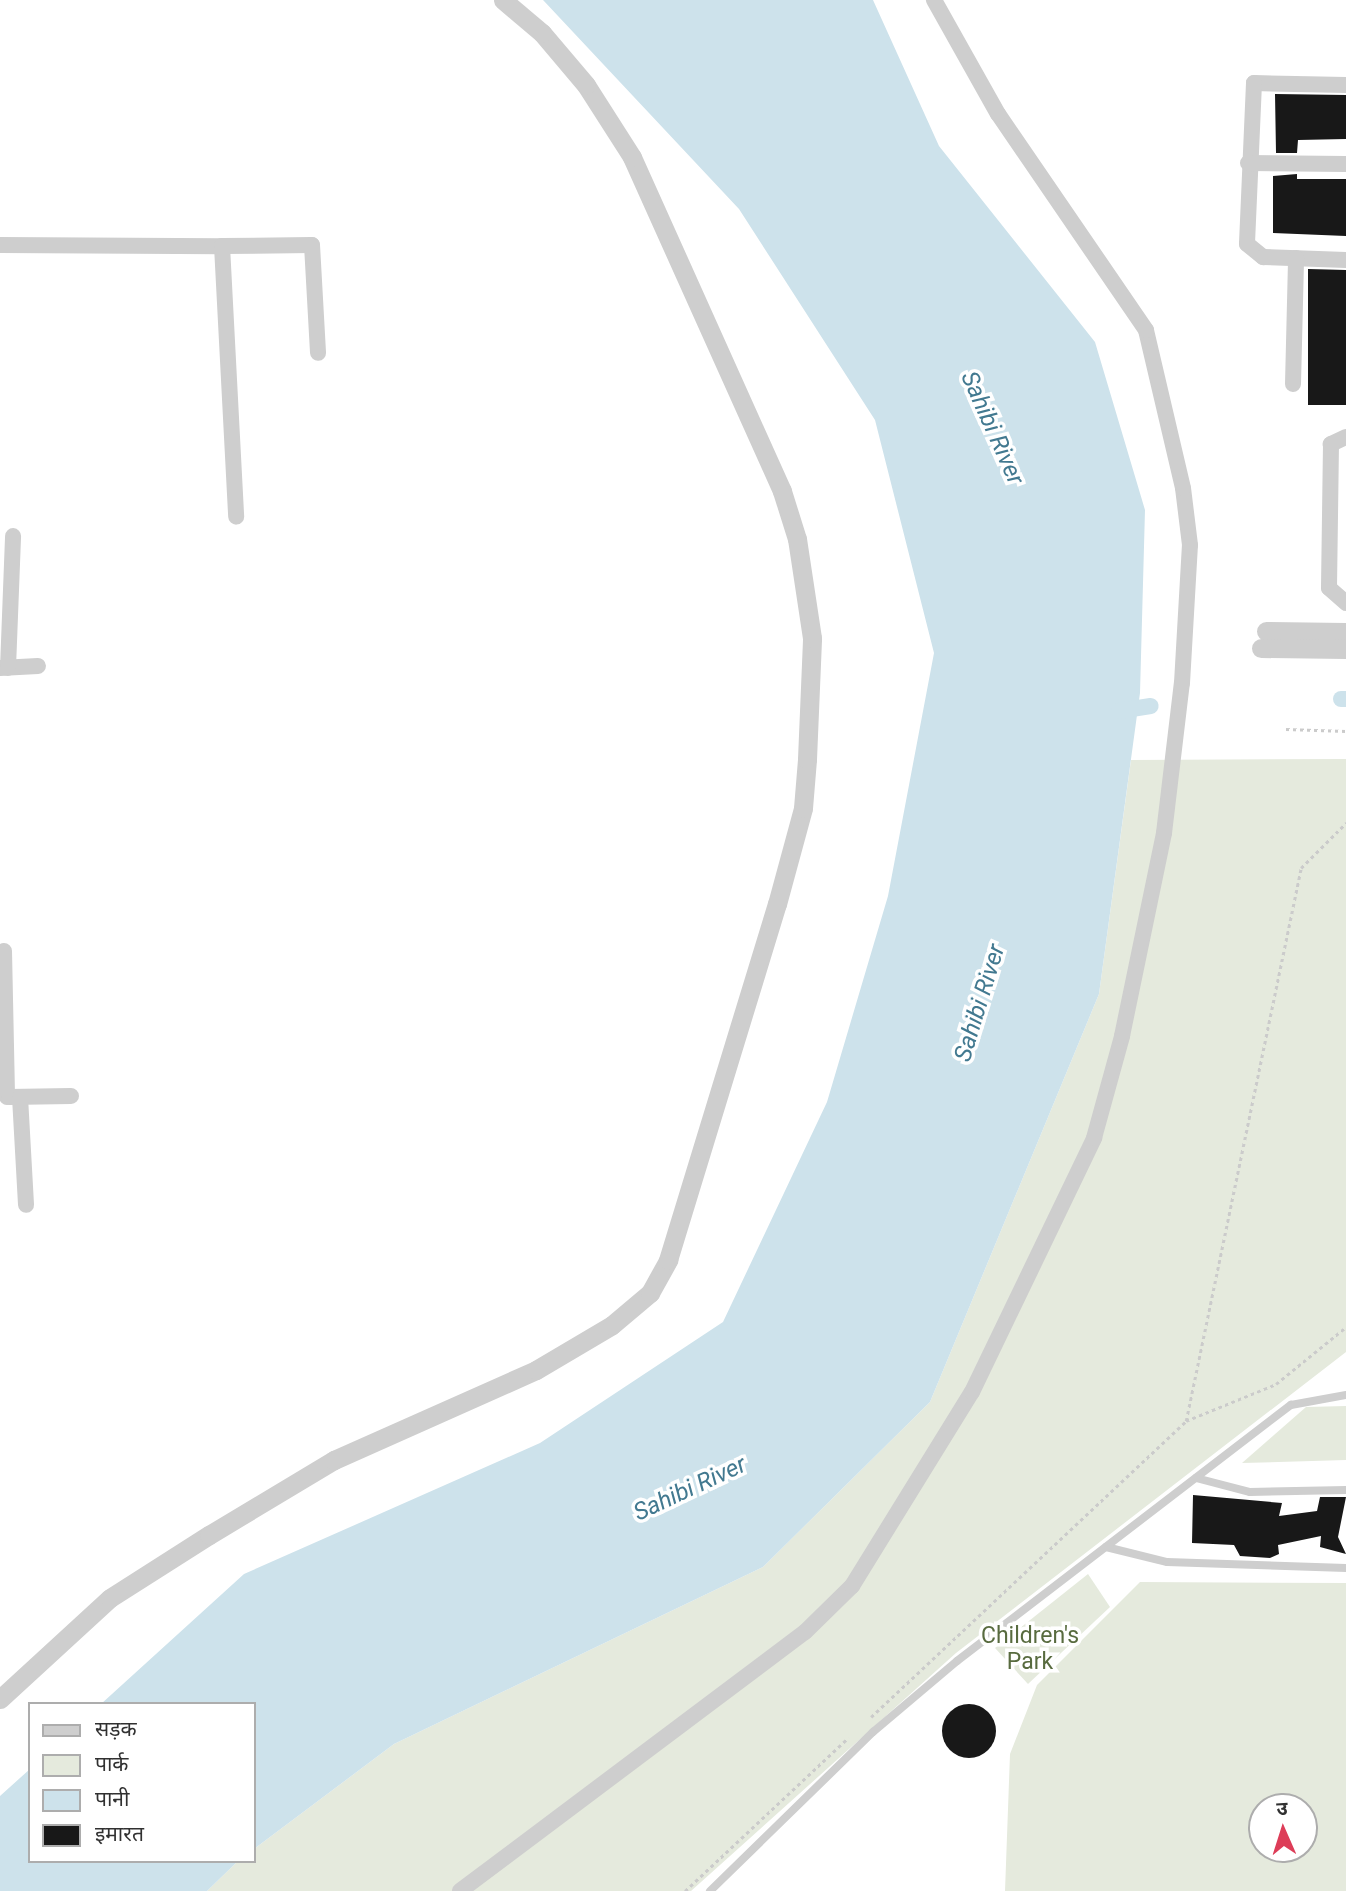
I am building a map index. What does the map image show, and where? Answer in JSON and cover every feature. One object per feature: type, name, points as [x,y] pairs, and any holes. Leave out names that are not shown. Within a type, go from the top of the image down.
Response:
[{"type":"street","points":[[0,1699],[110,1598],[209,1535],[334,1460],[536,1370],[612,1325],[650,1293],[668,1260],[778,904],[803,808],[807,759],[812,638],[797,539],[782,491],[632,156],[577,75],[503,0]]},
{"type":"street","points":[[460,1891],[805,1632],[852,1586],[972,1392],[1094,1138],[1122,1036],[1164,833],[1182,683],[1190,545],[1183,488],[1146,330],[998,114],[934,0]]},
{"type":"street","points":[[1346,85],[1254,83],[1248,163],[1250,251],[1296,258],[1346,260]]},
{"type":"street","points":[[1248,163],[1346,164]]},
{"type":"street","points":[[0,245],[312,244],[318,353]]},
{"type":"street","points":[[222,246],[236,517]]},
{"type":"street","points":[[1293,384],[1296,258]]},
{"type":"street","points":[[1346,437],[1332,444],[1329,588],[1346,603]]},
{"type":"street","points":[[13,536],[4,668],[38,666]]},
{"type":"street","points":[[1346,632],[1264,640],[1346,649]]},
{"type":"street","points":[[4,951],[9,1097],[26,1205]]},
{"type":"street","points":[[9,1097],[71,1097]]},
{"type":"lane","points":[[710,1891],[873,1732],[1106,1547],[1291,1405],[1346,1395]]},
{"type":"lane","points":[[1196,1478],[1250,1492],[1346,1490]]},
{"type":"lane","points":[[1106,1547],[1167,1562],[1346,1568]]},
{"type":"path","points":[[1286,729],[1346,731]]},
{"type":"path","points":[[1185,1421],[1301,868],[1346,823]]},
{"type":"path","points":[[867,1720],[1185,1421],[1276,1384],[1346,1327]]},
{"type":"path","points":[[685,1891],[857,1729]]},
{"type":"green space","points":[[1346,759],[1346,1352],[956,1653],[691,1891],[207,1891],[236,1863],[256,1863],[256,1848],[394,1744],[763,1567],[930,1402],[1099,994],[1131,760]]},
{"type":"green space","points":[[1346,1406],[1346,1460],[1242,1463],[1306,1407]]},
{"type":"green space","name":"Children's Park","points":[[1088,1574],[1110,1607],[1028,1684],[995,1648]]},
{"type":"green space","points":[[1140,1582],[1346,1583],[1346,1891],[1005,1891],[1010,1754],[1037,1685]]},
{"type":"water","name":"Sahibi River","points":[[543,0],[873,0],[939,146],[1095,342],[1145,510],[1140,693],[1099,994],[930,1402],[763,1567],[394,1744],[256,1848],[256,1702],[103,1702],[244,1574],[540,1443],[723,1322],[827,1102],[888,896],[934,653],[875,420],[739,209]]},
{"type":"water","points":[[28,1771],[28,1863],[236,1863],[207,1891],[0,1891],[0,1796]]},
{"type":"building","points":[[1275,94],[1346,95],[1346,139],[1298,140],[1297,153],[1276,153]]},
{"type":"building","points":[[1297,174],[1297,179],[1346,179],[1346,236],[1273,233],[1273,176]]},
{"type":"building","points":[[1308,269],[1346,270],[1346,405],[1308,405]]},
{"type":"building","points":[[1193,1495],[1282,1503],[1279,1516],[1317,1511],[1320,1497],[1346,1497],[1338,1537],[1346,1554],[1320,1547],[1321,1536],[1278,1545],[1279,1554],[1270,1558],[1240,1556],[1234,1545],[1192,1543]]},
{"type":"building","points":[[969,1704],[988,1712],[996,1731],[988,1750],[969,1758],[950,1750],[942,1731],[950,1712]]},
{"type":"waterway","points":[[1341,699],[1346,699]]},
{"type":"waterway","points":[[1119,711],[1151,706]]}]
